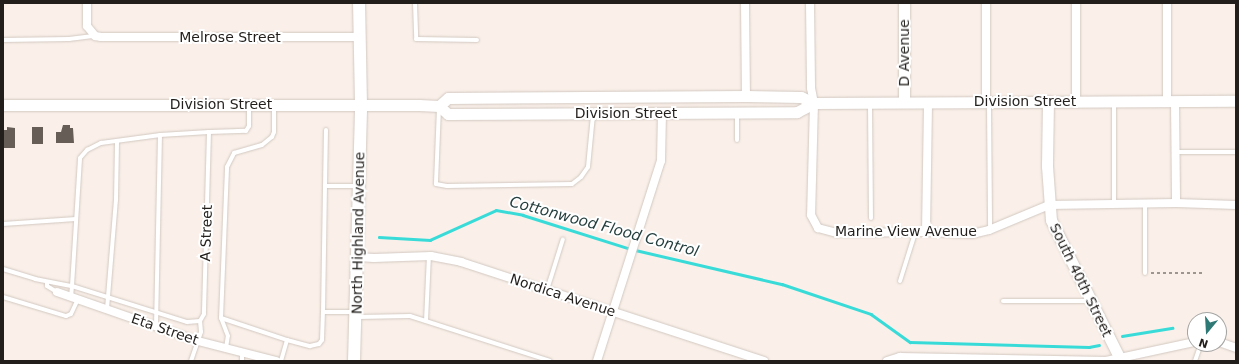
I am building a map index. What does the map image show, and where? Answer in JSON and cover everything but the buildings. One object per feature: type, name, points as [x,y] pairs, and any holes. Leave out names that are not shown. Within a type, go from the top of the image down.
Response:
[{"type":"main road","name":"North Highland Avenue","points":[[354,361],[361,105],[359,3]]},
{"type":"main road","name":"D Avenue","points":[[904,3],[904,102]]},
{"type":"main road","name":"Division Street","points":[[439,106],[448,98],[746,96],[801,97],[814,103],[1236,101]]},
{"type":"main road","name":"South 40th Street","points":[[1048,101],[1047,166],[1051,220],[1090,301],[1121,360]]},
{"type":"main road","name":"Division Street","points":[[3,105],[274,104],[439,106],[448,114],[797,112],[814,103]]},
{"type":"street","points":[[87,3],[87,26],[98,37]]},
{"type":"street","points":[[745,3],[746,96]]},
{"type":"street","name":"Marine View Avenue","points":[[810,3],[811,88],[814,103],[811,215],[818,228],[837,233],[926,232],[972,234],[990,230],[1049,205],[1176,203],[1236,205]]},
{"type":"street","points":[[986,3],[988,101]]},
{"type":"street","points":[[1076,3],[1076,101]]},
{"type":"street","points":[[1167,3],[1171,101],[1175,152],[1176,203]]},
{"type":"street","name":"Melrose Street","points":[[98,37],[359,37]]},
{"type":"street","points":[[926,232],[928,102]]},
{"type":"street","points":[[597,361],[661,161],[662,113]]},
{"type":"street","name":"Nordica Avenue","points":[[357,257],[374,258],[429,256],[461,262],[764,361]]},
{"type":"street","name":"Eta Street","points":[[57,292],[198,341],[226,348],[242,357],[276,361]]},
{"type":"street","points":[[887,360],[900,357],[1106,361],[1121,360],[1187,344]]},
{"type":"lane","points":[[415,3],[416,39],[477,40]]},
{"type":"lane","points":[[3,40],[98,37]]},
{"type":"lane","points":[[988,101],[990,230]]},
{"type":"lane","points":[[1114,101],[1114,205]]},
{"type":"lane","points":[[870,102],[871,218]]},
{"type":"lane","points":[[3,297],[66,316],[71,314],[74,298],[72,286],[80,158],[87,150],[101,143],[160,135],[246,131],[248,126],[249,104]]},
{"type":"lane","points":[[226,348],[228,336],[221,318],[227,167],[234,153],[262,145],[272,137],[274,132],[274,104]]},
{"type":"lane","points":[[439,106],[436,184],[447,186],[572,184],[581,177],[588,167],[594,113]]},
{"type":"lane","points":[[737,140],[738,112]]},
{"type":"lane","points":[[221,318],[310,346],[319,344],[322,340],[326,130]]},
{"type":"lane","name":"A Street","points":[[191,361],[201,332],[200,320],[204,314],[209,132]]},
{"type":"lane","points":[[156,326],[160,135]]},
{"type":"lane","points":[[107,310],[116,200],[117,141]]},
{"type":"lane","points":[[1175,152],[1236,152]]},
{"type":"lane","points":[[325,186],[359,186]]},
{"type":"lane","points":[[1145,204],[1146,273]]},
{"type":"lane","points":[[3,224],[76,219]]},
{"type":"lane","points":[[900,281],[915,232]]},
{"type":"lane","points":[[547,290],[563,239]]},
{"type":"lane","points":[[426,320],[429,256]]},
{"type":"lane","points":[[3,269],[35,280],[72,286],[187,322],[200,320]]},
{"type":"lane","points":[[47,282],[47,286],[57,292]]},
{"type":"lane","points":[[1003,301],[1090,301]]},
{"type":"lane","points":[[323,312],[410,316],[550,361]]},
{"type":"lane","points":[[281,361],[287,340]]},
{"type":"path","points":[[1146,273],[1202,273]]},
{"type":"waterway","name":"Cottonwood Flood Control","points":[[379,237],[430,240],[496,210],[523,215],[631,249],[782,284],[871,314],[910,342],[1089,347],[1099,345]]},
{"type":"waterway","points":[[1122,336],[1172,328]]}]
